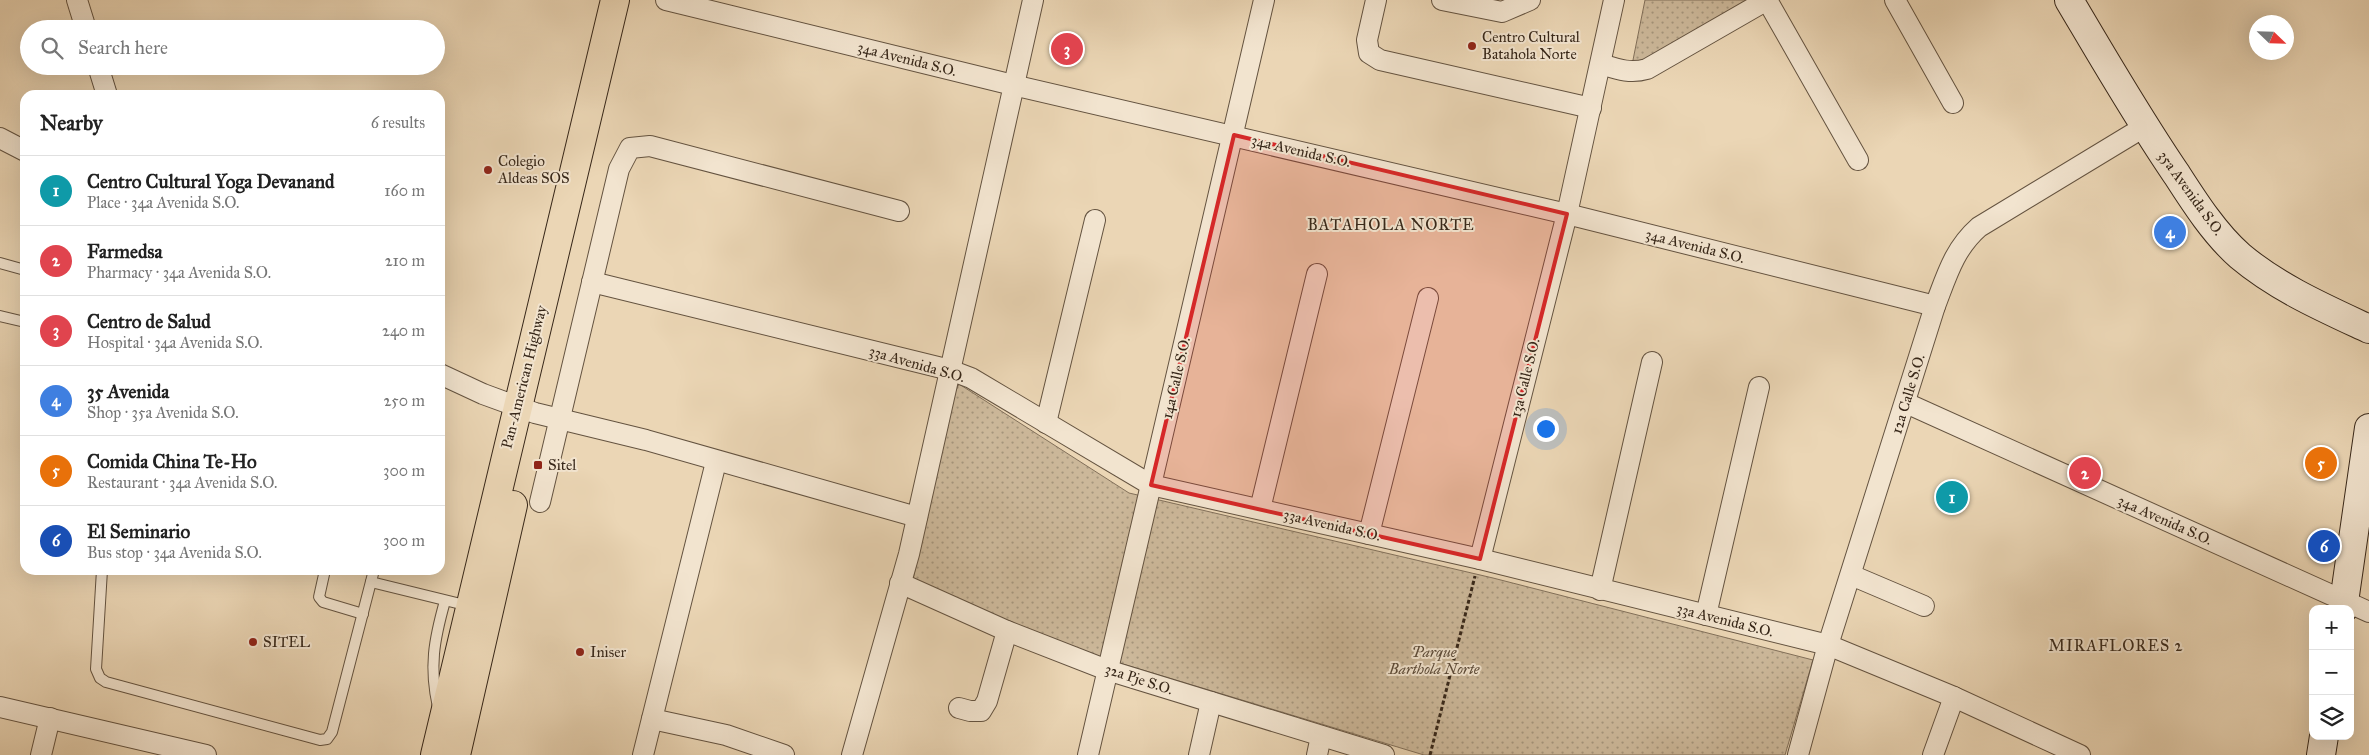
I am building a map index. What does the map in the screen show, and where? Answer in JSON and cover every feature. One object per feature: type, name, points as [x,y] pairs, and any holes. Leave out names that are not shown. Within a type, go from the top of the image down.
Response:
[{"type":"highway","name":"Pan-American Highway","points":[[537,413],[615,0]]},
{"type":"highway","name":"Pan-American Highway","points":[[435,755],[468,606],[537,413],[634,0]]},
{"type":"highway","name":"Pan-American Highway","points":[[456,755],[468,606]]},
{"type":"main road","name":"35a Avenida S.O.","points":[[2069,0],[2144,127],[2196,205],[2241,257],[2301,297],[2369,329]]},
{"type":"main road","points":[[2344,604],[2369,428]]},
{"type":"main road","points":[[2321,755],[2323,740]]},
{"type":"street","points":[[77,0],[83,20]]},
{"type":"street","name":"34a Avenida S.O.","points":[[666,0],[1013,85],[1567,214],[1935,306]]},
{"type":"street","points":[[852,755],[917,518],[1033,0]]},
{"type":"street","name":"14a Calle S.O.","points":[[1088,755],[1264,0]]},
{"type":"street","points":[[1376,0],[1367,40],[1369,53],[1380,60],[1592,108]]},
{"type":"street","points":[[1442,0],[1502,12],[1530,0]]},
{"type":"street","name":"13a Calle S.O.","points":[[1480,559],[1567,214],[1592,108],[1614,0]]},
{"type":"street","points":[[1600,64],[1626,71],[1636,72],[1647,69],[1767,0],[1858,160]]},
{"type":"street","points":[[1895,0],[1953,103]]},
{"type":"street","points":[[101,75],[105,90]]},
{"type":"street","name":"12a Calle S.O.","points":[[1798,755],[1828,645],[1906,403],[1935,306],[1953,260],[1964,240],[1979,227],[2144,127]]},
{"type":"street","points":[[0,138],[20,148]]},
{"type":"street","points":[[540,502],[537,413],[592,282],[619,169],[630,148],[650,146],[899,210]]},
{"type":"street","points":[[1046,423],[1095,220]]},
{"type":"street","points":[[1260,509],[1317,274]]},
{"type":"street","name":"33a Avenida S.O.","points":[[592,282],[950,370],[971,378],[1151,485],[1480,559],[1828,645],[1954,697],[2080,755]]},
{"type":"street","points":[[1369,534],[1428,298]]},
{"type":"street","points":[[1600,590],[1652,362]]},
{"type":"street","points":[[445,376],[537,413],[646,440],[716,462],[917,518]]},
{"type":"street","points":[[1706,616],[1759,387]]},
{"type":"street","name":"34a Avenida S.O.","points":[[1906,403],[2344,604],[2369,612]]},
{"type":"street","points":[[643,755],[716,462]]},
{"type":"street","points":[[1850,575],[1924,606]]},
{"type":"street","name":"32a Pje S.O.","points":[[900,584],[1007,631],[1107,670],[1211,702],[1319,745],[1384,755]]},
{"type":"street","points":[[960,708],[970,711],[981,711],[987,701],[1007,631]]},
{"type":"street","points":[[1933,755],[1954,697]]},
{"type":"street","points":[[1199,755],[1211,702]]},
{"type":"street","points":[[0,707],[50,718],[159,750],[206,755]]},
{"type":"street","points":[[41,755],[50,718]]},
{"type":"street","points":[[652,719],[726,735],[784,755]]},
{"type":"lane","points":[[0,263],[20,269]]},
{"type":"lane","points":[[0,316],[20,321]]},
{"type":"lane","points":[[102,575],[96,669],[100,678],[106,682],[320,740],[327,739],[332,732],[373,575]]},
{"type":"lane","points":[[324,575],[319,597],[323,602],[363,614]]},
{"type":"lane","points":[[371,582],[468,606]]},
{"type":"path","points":[[1430,755],[1480,559]]},
{"type":"highlighted area","points":[[1234,135],[1567,214],[1480,559],[1151,485]]},
{"type":"green space","points":[[1645,0],[1767,0],[1647,69],[1633,60]]},
{"type":"green space","name":"Parque Barthola Norte","points":[[959,384],[1129,493],[1493,578],[1813,660],[1785,755],[1424,755],[1073,649],[913,580],[950,402]]},
{"type":"place","name":"Centro Cultural Batahola Norte","points":[[1472,46]]},
{"type":"place","name":"Centro de Salud","points":[[1067,49]]},
{"type":"place","name":"Colegio Aldeas SOS","points":[[488,170]]},
{"type":"place","name":"35 Avenida","points":[[2170,232]]},
{"type":"place","name":"Comida China Te-Ho","points":[[2321,463]]},
{"type":"place","name":"Sitel","points":[[538,465]]},
{"type":"place","name":"Farmedsa","points":[[2085,473]]},
{"type":"place","name":"Centro Cultural Yoga Devanand","points":[[1952,497]]},
{"type":"place","name":"El Seminario","points":[[2324,546]]},
{"type":"place","name":"SITEL","points":[[253,642]]},
{"type":"place","name":"Iniser","points":[[580,652]]},
{"type":"district","name":"BATAHOLA NORTE","points":[[1391,224]]},
{"type":"district","name":"MIRAFLORES 2","points":[[2116,645]]}]
